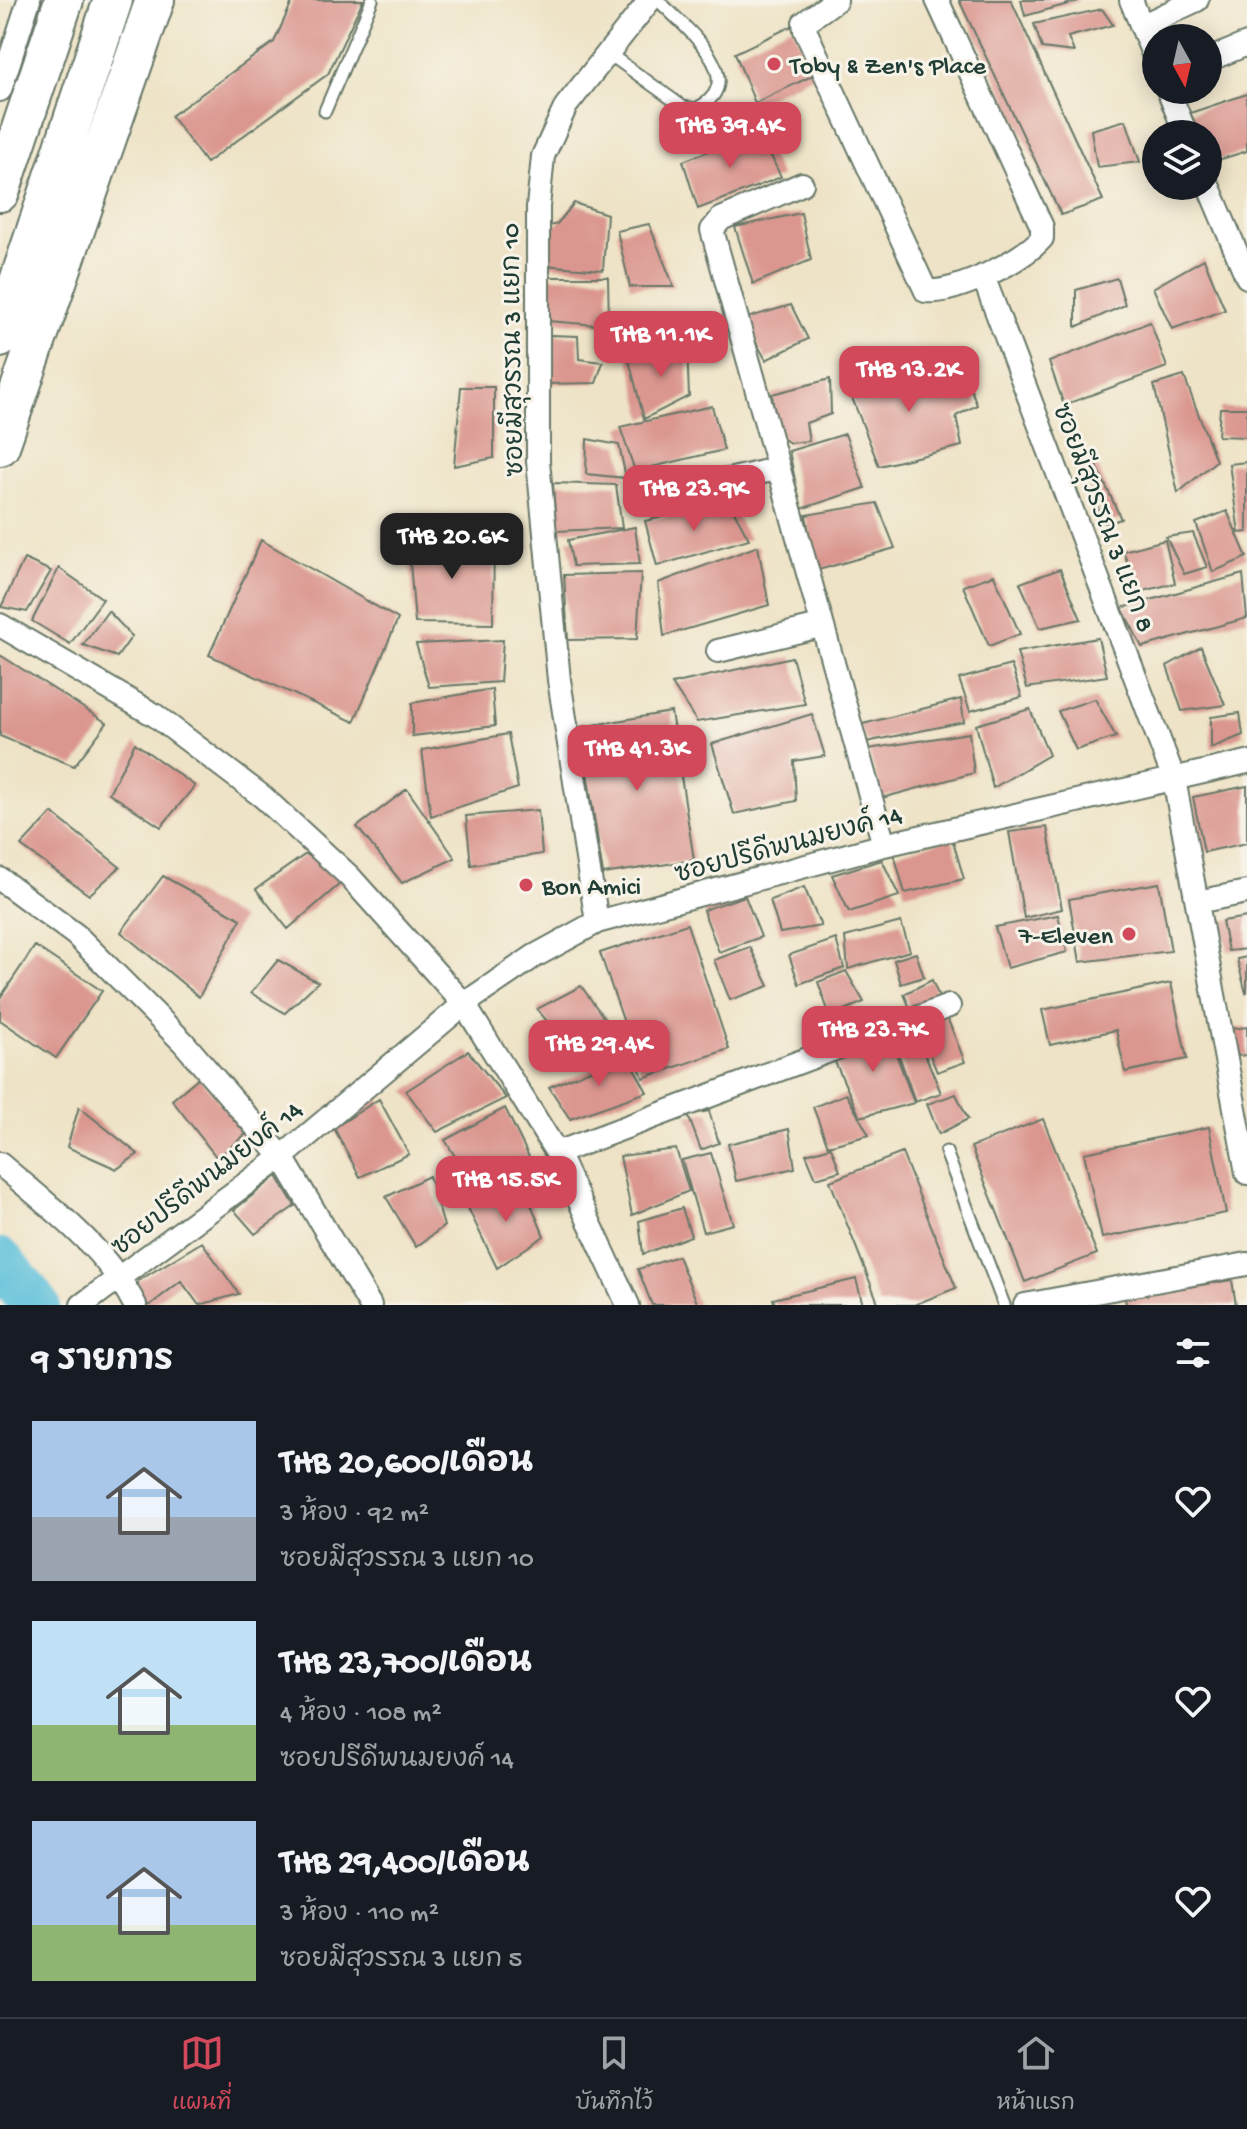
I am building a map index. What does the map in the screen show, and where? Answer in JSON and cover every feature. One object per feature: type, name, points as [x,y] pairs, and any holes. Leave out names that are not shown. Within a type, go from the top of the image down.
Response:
[{"type":"highway","points":[[0,192],[64,0]]},
{"type":"highway","points":[[0,338],[113,0]]},
{"type":"highway","points":[[0,446],[155,0]]},
{"type":"street","points":[[0,90],[29,0]]},
{"type":"street","name":"ซอยมีสุวรรณ 3 แยก 10","points":[[597,922],[559,680],[538,461],[538,207],[543,156],[566,106],[650,0]]},
{"type":"street","points":[[836,0],[811,15],[804,23],[805,30],[926,291],[938,292],[983,276],[1036,245],[1042,238],[1042,227],[937,0]]},
{"type":"street","points":[[1131,0],[1141,26],[1197,0]]},
{"type":"street","points":[[1222,54],[1247,44]]},
{"type":"street","points":[[802,184],[721,219],[712,230],[776,469],[884,845]]},
{"type":"street","points":[[1214,200],[1247,277]]},
{"type":"street","name":"ซอยมีสุวรรณ 3 แยก 8","points":[[983,276],[1174,779],[1247,1173]]},
{"type":"street","points":[[664,495],[776,469]]},
{"type":"street","points":[[0,625],[156,716],[263,797],[349,876],[464,1004],[557,1153],[628,1305]]},
{"type":"street","points":[[718,651],[820,626]]},
{"type":"street","name":"ซอยปรีดีพนมยงค์ 14","points":[[82,1305],[282,1157],[464,1004],[533,957],[597,922],[884,845],[1247,762]]},
{"type":"street","points":[[0,879],[76,935],[183,1042],[282,1157],[370,1305]]},
{"type":"street","points":[[1197,902],[1247,892]]},
{"type":"street","points":[[557,1153],[949,1006]]},
{"type":"street","points":[[0,1164],[59,1214],[121,1277],[135,1305]]},
{"type":"street","points":[[1025,1305],[1073,1301],[1247,1264]]},
{"type":"lane","points":[[325,111],[372,0]]},
{"type":"lane","points":[[608,53],[683,107],[696,109],[716,95],[720,81],[717,66],[658,0]]},
{"type":"lane","points":[[946,1152],[1004,1305]]},
{"type":"building","points":[[293,0],[363,0],[328,74],[206,163],[171,116],[274,42]]},
{"type":"building","points":[[959,0],[1011,0],[1103,200],[1061,215]]},
{"type":"building","points":[[1021,0],[1079,0],[1079,1],[1025,16]]},
{"type":"building","points":[[1102,9],[1113,25],[1068,37],[1074,52],[1042,48],[1034,24]]},
{"type":"building","name":"Toby & Zen's Place","points":[[792,26],[814,75],[755,103],[735,53]]},
{"type":"building","points":[[1247,94],[1247,151],[1222,159],[1222,120],[1194,120],[1190,113]]},
{"type":"building","points":[[1126,120],[1140,162],[1097,167],[1091,130]]},
{"type":"building","points":[[759,131],[781,177],[698,209],[683,161]]},
{"type":"building","points":[[574,203],[607,214],[603,270],[543,265],[545,227],[557,224]]},
{"type":"building","points":[[801,213],[811,260],[753,284],[735,227]]},
{"type":"building","points":[[649,224],[674,287],[630,287],[617,231]]},
{"type":"building","points":[[1204,259],[1225,310],[1172,329],[1153,288]]},
{"type":"building","points":[[546,277],[608,277],[609,326],[548,321]]},
{"type":"building","points":[[1117,278],[1125,305],[1076,327],[1076,290]]},
{"type":"building","points":[[791,305],[808,339],[766,360],[743,319]]},
{"type":"building","points":[[1150,322],[1167,367],[1064,405],[1049,362]]},
{"type":"building","points":[[550,335],[578,336],[579,359],[603,362],[596,383],[545,384]]},
{"type":"building","points":[[687,346],[689,396],[644,419],[628,356]]},
{"type":"building","points":[[888,367],[909,384],[944,372],[948,384],[967,379],[977,405],[956,416],[962,446],[879,466],[845,380]]},
{"type":"building","points":[[1184,376],[1216,461],[1178,493],[1154,385]]},
{"type":"building","points":[[830,379],[831,414],[806,423],[809,441],[790,443],[777,435],[772,394]]},
{"type":"building","points":[[461,387],[494,387],[494,458],[454,466]]},
{"type":"building","points":[[712,406],[724,450],[635,471],[620,427]]},
{"type":"building","points":[[1220,408],[1247,408],[1247,437],[1218,436]]},
{"type":"building","points":[[845,434],[865,488],[801,509],[789,451]]},
{"type":"building","points":[[587,439],[619,445],[626,478],[586,474]]},
{"type":"building","points":[[1091,453],[1121,519],[1105,524],[1076,458]]},
{"type":"building","points":[[1247,462],[1247,532],[1239,533],[1229,464]]},
{"type":"building","points":[[553,483],[616,485],[622,528],[556,531]]},
{"type":"building","points":[[729,502],[749,539],[657,566],[645,521]]},
{"type":"building","points":[[877,503],[895,548],[815,571],[806,515]]},
{"type":"building","points":[[1227,511],[1247,557],[1213,572],[1196,523]]},
{"type":"building","points":[[635,527],[640,564],[573,566],[568,540]]},
{"type":"building","points":[[1193,533],[1207,567],[1184,574],[1166,537]]},
{"type":"building","points":[[408,538],[494,540],[493,624],[415,623]]},
{"type":"building","points":[[261,540],[398,619],[354,722],[209,655]]},
{"type":"building","points":[[1165,540],[1175,583],[1139,592],[1123,551]]},
{"type":"building","points":[[758,546],[769,605],[664,636],[658,583]]},
{"type":"building","points":[[24,559],[51,571],[27,612],[1,607]]},
{"type":"building","points":[[59,568],[103,599],[70,644],[32,621]]},
{"type":"building","points":[[1060,569],[1081,619],[1040,628],[1020,583]]},
{"type":"building","points":[[641,573],[637,639],[568,640],[564,575]]},
{"type":"building","points":[[1243,574],[1247,618],[1142,647],[1122,608]]},
{"type":"building","points":[[994,575],[1020,634],[989,646],[963,586]]},
{"type":"building","points":[[108,611],[132,636],[117,657],[83,645]]},
{"type":"building","points":[[1098,638],[1107,676],[1027,688],[1017,652]]},
{"type":"building","points":[[503,640],[500,682],[429,687],[416,644]]},
{"type":"building","points":[[1201,647],[1225,705],[1182,711],[1167,666]]},
{"type":"building","points":[[0,655],[107,723],[74,766],[0,736]]},
{"type":"building","points":[[792,657],[805,704],[697,722],[672,684]]},
{"type":"building","points":[[1011,665],[1022,697],[970,711],[959,679]]},
{"type":"building","points":[[492,689],[495,726],[412,736],[412,703]]},
{"type":"building","points":[[961,699],[964,722],[866,742],[859,725]]},
{"type":"building","points":[[1095,699],[1116,737],[1076,750],[1058,711]]},
{"type":"building","points":[[1030,709],[1049,755],[993,788],[976,725]]},
{"type":"building","points":[[671,712],[694,860],[603,874],[580,727]]},
{"type":"building","points":[[1240,713],[1243,735],[1211,748],[1211,717]]},
{"type":"building","points":[[812,714],[825,756],[794,761],[796,801],[734,814],[712,744]]},
{"type":"building","points":[[969,733],[974,773],[882,798],[868,749]]},
{"type":"building","points":[[508,734],[518,788],[431,816],[422,750]]},
{"type":"building","points":[[135,743],[195,786],[161,827],[109,793]]},
{"type":"building","points":[[1247,786],[1247,843],[1204,852],[1193,797]]},
{"type":"building","points":[[407,789],[455,858],[402,883],[357,827]]},
{"type":"building","points":[[538,810],[542,854],[471,865],[466,816]]},
{"type":"building","points":[[52,813],[120,867],[89,895],[21,846]]},
{"type":"building","points":[[1047,827],[1062,909],[1024,918],[1009,832]]},
{"type":"building","points":[[952,838],[964,879],[905,893],[894,854]]},
{"type":"building","points":[[306,854],[349,876],[288,929],[256,889]]},
{"type":"building","points":[[882,860],[899,896],[849,912],[832,875]]},
{"type":"building","points":[[163,876],[241,919],[199,997],[121,932]]},
{"type":"building","points":[[1159,883],[1171,951],[1080,962],[1069,899]]},
{"type":"building","points":[[804,887],[821,926],[780,933],[770,900]]},
{"type":"building","points":[[745,896],[761,937],[719,952],[703,910]]},
{"type":"building","points":[[1058,915],[1067,952],[1007,968],[995,927]]},
{"type":"building","points":[[1247,917],[1247,949],[1228,951],[1222,921]]},
{"type":"building","points":[[901,922],[910,951],[848,969],[845,937]]},
{"type":"building","points":[[687,924],[729,1049],[643,1078],[600,953]]},
{"type":"building","points":[[836,939],[844,968],[799,984],[789,955]]},
{"type":"building","points":[[35,946],[102,991],[56,1058],[0,1020],[0,998]]},
{"type":"building","points":[[750,947],[769,986],[730,1000],[714,960]]},
{"type":"building","points":[[916,953],[924,977],[901,984],[894,960]]},
{"type":"building","points":[[1247,957],[1247,992],[1246,993],[1237,959]]},
{"type":"building","points":[[278,960],[318,982],[285,1013],[251,993]]},
{"type":"building","points":[[846,971],[864,1002],[830,1016],[818,982]]},
{"type":"building","points":[[932,980],[965,1062],[937,1072],[904,994]]},
{"type":"building","points":[[1171,983],[1187,1059],[1125,1072],[1116,1030],[1050,1045],[1042,1010]]},
{"type":"building","points":[[581,986],[610,1026],[567,1046],[537,1009]]},
{"type":"building","points":[[913,1025],[941,1093],[915,1102],[891,1032]]},
{"type":"building","points":[[1247,1027],[1247,1055],[1238,1056],[1230,1029]]},
{"type":"building","points":[[887,1029],[914,1103],[860,1117],[830,1051]]},
{"type":"building","points":[[468,1051],[506,1098],[437,1132],[406,1091]]},
{"type":"building","points":[[627,1055],[647,1092],[570,1119],[549,1087]]},
{"type":"building","points":[[199,1077],[246,1134],[217,1158],[172,1100]]},
{"type":"building","points":[[846,1094],[869,1135],[828,1146],[813,1107]]},
{"type":"building","points":[[956,1094],[968,1119],[939,1134],[927,1104]]},
{"type":"building","points":[[379,1099],[409,1154],[360,1177],[334,1128]]},
{"type":"building","points":[[79,1107],[138,1154],[117,1169],[67,1147]]},
{"type":"building","points":[[505,1108],[532,1163],[480,1197],[445,1140]]},
{"type":"building","points":[[709,1111],[719,1143],[701,1150],[688,1115]]},
{"type":"building","points":[[1043,1119],[1097,1254],[1025,1282],[971,1147]]},
{"type":"building","points":[[1209,1127],[1226,1213],[1102,1238],[1084,1153]]},
{"type":"building","points":[[789,1129],[795,1168],[736,1181],[728,1144]]},
{"type":"building","points":[[831,1147],[840,1171],[816,1178],[806,1154]]},
{"type":"building","points":[[676,1149],[689,1191],[632,1215],[620,1156]]},
{"type":"building","points":[[711,1153],[733,1224],[703,1232],[682,1160]]},
{"type":"building","points":[[902,1153],[956,1288],[914,1305],[879,1305],[830,1181]]},
{"type":"building","points":[[277,1176],[295,1206],[255,1234],[234,1210]]},
{"type":"building","points":[[429,1176],[444,1226],[416,1247],[386,1197]]},
{"type":"building","points":[[524,1187],[544,1236],[497,1268],[466,1204]]},
{"type":"building","points":[[682,1208],[691,1236],[643,1254],[639,1221]]},
{"type":"building","points":[[202,1242],[239,1294],[199,1305],[181,1281],[150,1305],[139,1305],[138,1281]]},
{"type":"building","points":[[678,1256],[698,1305],[652,1305],[638,1269]]},
{"type":"building","points":[[856,1279],[863,1305],[775,1305],[773,1299]]},
{"type":"building","points":[[1232,1280],[1236,1305],[1126,1305],[1125,1297]]},
{"type":"waterway","points":[[0,1262],[36,1305]]},
{"type":"place","name":"Toby & Zen's Place","points":[[774,64]]},
{"type":"place","name":"Bon Amici","points":[[526,885]]},
{"type":"place","name":"7-Eleven","points":[[1129,934]]}]
